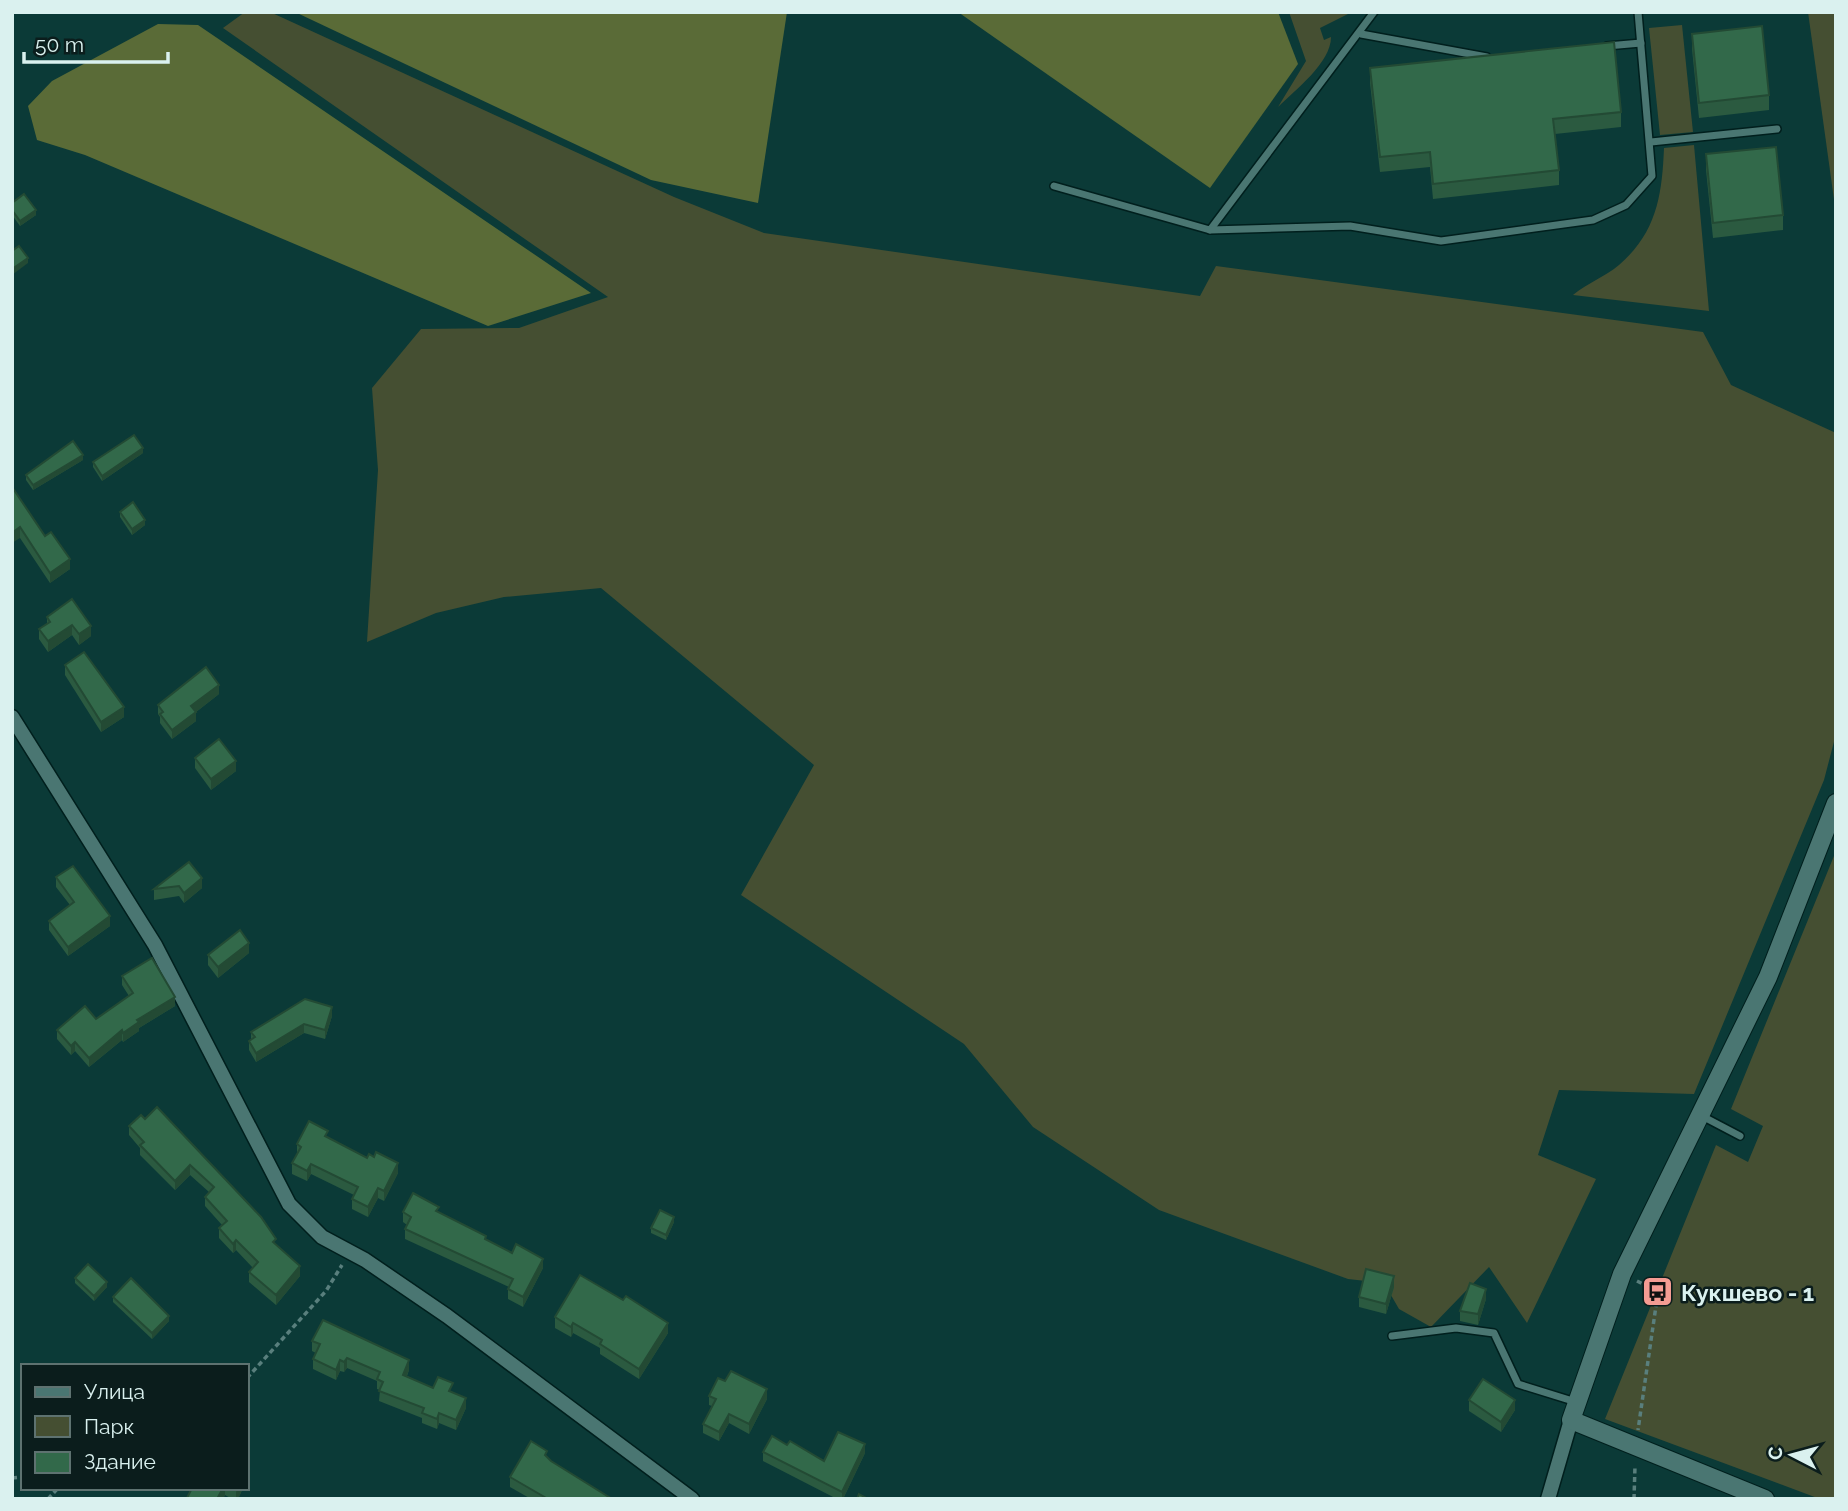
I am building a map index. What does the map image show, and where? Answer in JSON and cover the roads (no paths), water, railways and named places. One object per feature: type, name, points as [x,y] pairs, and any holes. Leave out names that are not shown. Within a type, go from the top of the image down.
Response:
[{"type":"street","points":[[12,717],[155,945],[289,1204],[322,1237],[447,1316],[692,1499]]},
{"type":"street","points":[[1548,1499],[1571,1420],[1622,1275],[1768,977],[1836,803]]},
{"type":"street","points":[[1571,1420],[1765,1499]]},
{"type":"lane","points":[[1210,230],[1361,34],[1374,12]]},
{"type":"lane","points":[[1054,186],[1210,230],[1350,226],[1441,241],[1593,220],[1626,205],[1652,176],[1638,12]]},
{"type":"lane","points":[[1361,34],[1484,58],[1497,56]]},
{"type":"lane","points":[[1602,46],[1641,43]]},
{"type":"lane","points":[[1651,142],[1777,129]]},
{"type":"lane","points":[[1700,1115],[1740,1136]]},
{"type":"lane","points":[[1392,1336],[1456,1328],[1494,1333],[1518,1384],[1577,1402]]},
{"type":"place","name":"Кукшево - 1","points":[[1658,1292]]}]
